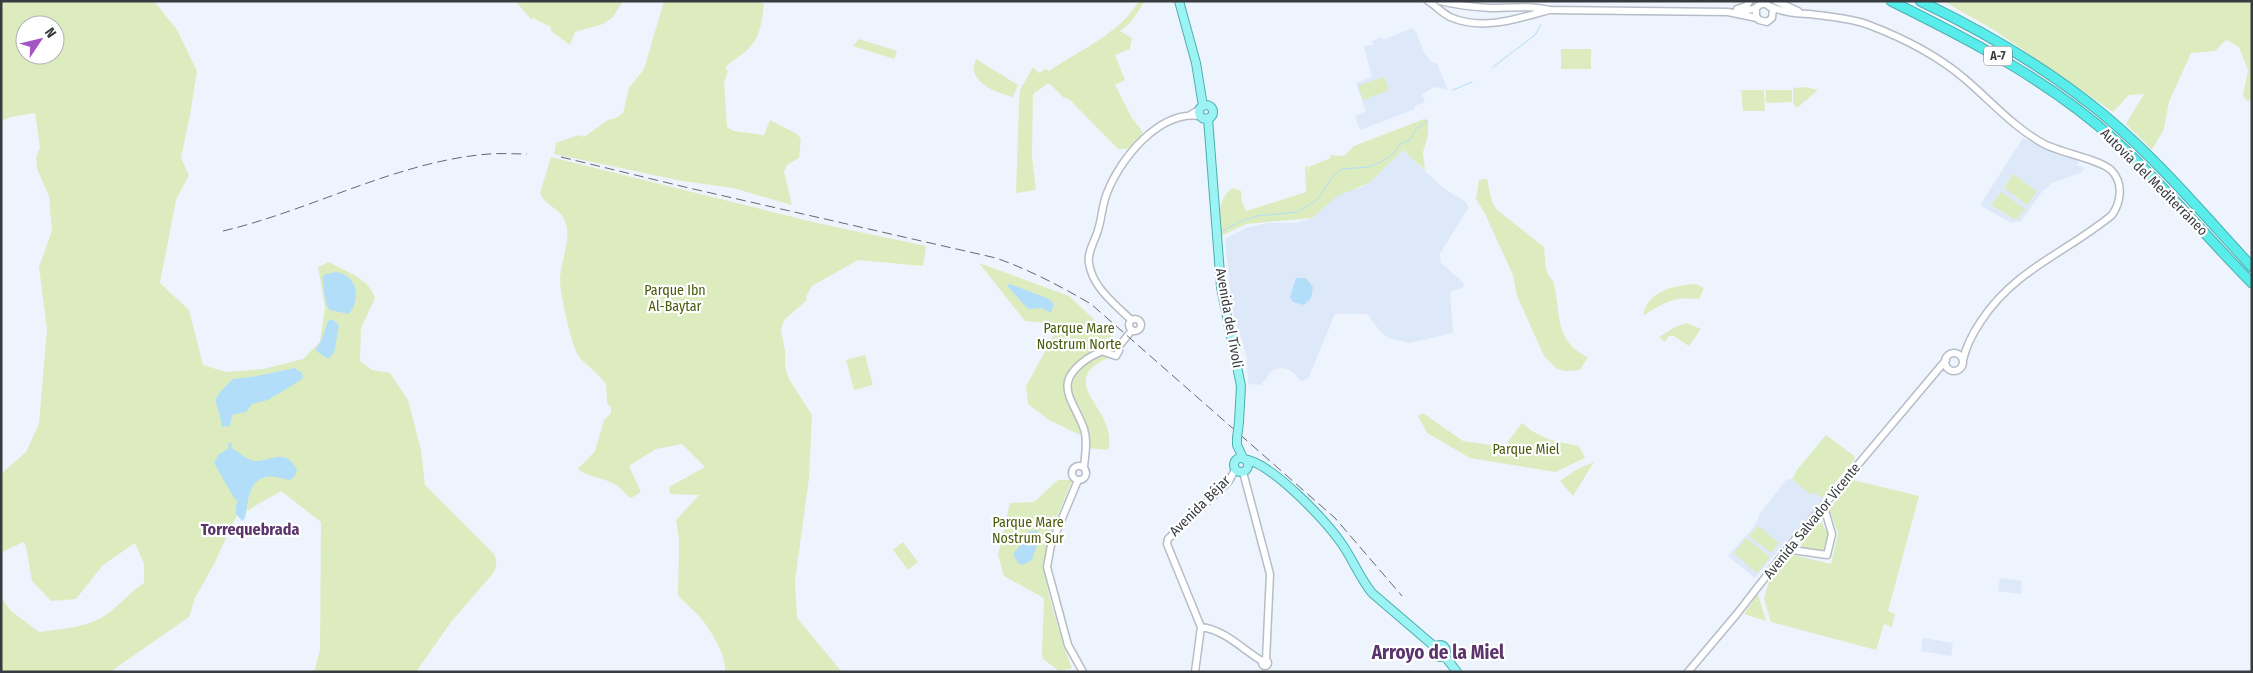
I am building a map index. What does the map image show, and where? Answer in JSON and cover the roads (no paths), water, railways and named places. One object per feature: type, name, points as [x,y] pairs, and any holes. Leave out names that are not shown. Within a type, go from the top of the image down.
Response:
[{"type":"highway","name":"Autovía del Mediterráneo","points":[[1891,1],[1998,56],[2073,105],[2138,162],[2252,283]]},
{"type":"highway","name":"Autovía del Mediterráneo","points":[[1920,1],[1952,16],[2039,67],[2104,115],[2156,164],[2252,267]]},
{"type":"highway","points":[[1928,1],[1952,16]]},
{"type":"main road","name":"Avenida del Tívoli","points":[[1179,1],[1196,63],[1209,130],[1221,287],[1241,386],[1238,442],[1241,459]]},
{"type":"main road","points":[[1241,459],[1260,465],[1295,493],[1322,520],[1341,543],[1372,593],[1435,647],[1440,645],[1444,647],[1446,650],[1444,655],[1457,672]]},
{"type":"main road","points":[[1241,459],[1247,462],[1242,470]]},
{"type":"main road","points":[[1241,459],[1234,464],[1242,470]]},
{"type":"main road","points":[[1242,470],[1260,465]]},
{"type":"street","points":[[1428,1],[1452,18],[1480,23],[1500,22],[1550,10],[1728,12],[1757,18],[1764,22],[1792,13],[1867,24],[1917,46],[1963,77],[2003,116],[2036,139],[2064,153],[2106,166],[2116,178],[2120,194],[2117,207],[2112,216],[2016,280],[1993,304],[1971,338],[1955,354],[1949,356],[1946,360],[1948,369]]},
{"type":"street","points":[[1440,1],[1465,6],[1499,9]]},
{"type":"street","points":[[1719,12],[1742,7],[1750,1]]},
{"type":"street","points":[[1728,12],[1764,3],[1807,14]]},
{"type":"street","points":[[1772,4],[1792,13]]},
{"type":"street","points":[[1772,4],[1774,12],[1772,18]]},
{"type":"street","points":[[1757,18],[1759,5]]},
{"type":"street","points":[[1452,18],[1450,12],[1455,7],[1499,9],[1535,6],[1550,10]]},
{"type":"street","points":[[1499,9],[1502,15],[1500,22]]},
{"type":"street","points":[[1131,320],[1101,291],[1089,264],[1090,251],[1099,228],[1107,194],[1125,159],[1158,128],[1176,118],[1204,112]]},
{"type":"street","points":[[1083,672],[1065,637],[1047,567],[1051,545],[1078,480],[1086,476],[1084,468],[1086,442],[1084,430],[1068,395],[1068,382],[1079,364],[1092,356],[1107,352],[1114,356],[1118,355],[1118,345],[1132,330],[1140,330],[1141,324],[1137,319],[1131,320]]},
{"type":"street","points":[[1131,320],[1129,325],[1132,330]]},
{"type":"street","points":[[1937,371],[1958,370],[1963,365],[1971,338]]},
{"type":"street","points":[[1955,354],[1963,360]]},
{"type":"street","name":"Avenida Salvador Vicente","points":[[1688,672],[1946,360]]},
{"type":"street","points":[[1078,480],[1073,476],[1073,470],[1078,466],[1084,468]]},
{"type":"street","points":[[1195,672],[1201,627],[1208,628],[1232,639],[1242,649],[1264,661],[1270,574],[1242,470]]},
{"type":"street","name":"Avenida Béjar","points":[[1201,627],[1167,544],[1168,539],[1242,470]]},
{"type":"street","points":[[1786,552],[1792,550],[1828,555],[1832,534],[1824,507]]},
{"type":"water","points":[[336,272],[349,278],[355,288],[355,302],[349,314],[330,310],[326,303],[322,277]]},
{"type":"water","points":[[1296,278],[1306,278],[1313,287],[1311,298],[1304,305],[1293,302],[1290,297]]},
{"type":"water","points":[[1010,284],[1049,299],[1054,304],[1051,313],[1041,308],[1028,309],[1007,286]]},
{"type":"water","points":[[332,319],[339,325],[334,353],[328,359],[315,350],[321,341],[328,321]]},
{"type":"water","points":[[295,368],[302,373],[303,377],[301,380],[268,400],[252,404],[246,412],[232,415],[230,426],[222,427],[216,402],[219,393],[233,379]]},
{"type":"water","points":[[228,443],[232,443],[231,448],[252,461],[283,457],[288,459],[297,470],[294,477],[290,480],[269,477],[260,479],[255,483],[250,494],[245,518],[242,521],[236,514],[238,501],[234,498],[214,463],[218,455],[229,448]]},
{"type":"water","points":[[1037,530],[1039,539],[1032,560],[1023,565],[1018,563],[1013,554],[1022,543],[1027,532]]},
{"type":"waterway","points":[[1493,67],[1535,35],[1541,25]]},
{"type":"waterway","points":[[1453,90],[1472,82]]},
{"type":"waterway","points":[[1221,232],[1239,222],[1257,216],[1297,212],[1317,200],[1333,176],[1342,169],[1369,167],[1381,162],[1393,154],[1400,144],[1410,140],[1416,129],[1427,121]]},
{"type":"railway","points":[[223,231],[256,222],[355,187],[422,166],[455,158],[489,154],[527,154]]},
{"type":"railway","points":[[561,157],[996,258],[1056,285],[1091,304],[1335,518],[1402,596]]},
{"type":"district","name":"Torrequebrada","points":[[250,529]]},
{"type":"district","name":"Arroyo de la Miel","points":[[1438,652]]},
{"type":"park label","name":"Parque Ibn Al-Baytar","points":[[675,298]]},
{"type":"park label","name":"Parque Mare Nostrum Norte","points":[[1079,336]]},
{"type":"park label","name":"Parque Miel","points":[[1526,449]]},
{"type":"park label","name":"Parque Mare Nostrum Sur","points":[[1028,530]]}]
